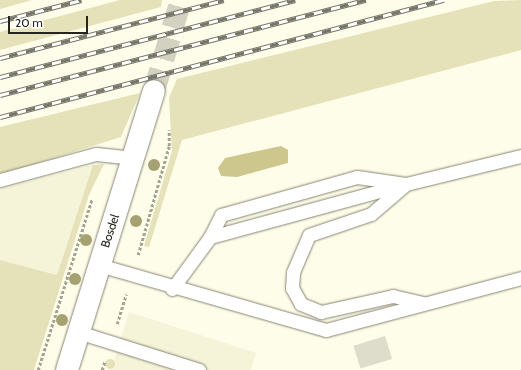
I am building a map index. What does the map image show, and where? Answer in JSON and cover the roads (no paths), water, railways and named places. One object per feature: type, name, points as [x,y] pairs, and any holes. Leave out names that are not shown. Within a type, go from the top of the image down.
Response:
[{"type":"street","name":"Bosdel","points":[[67,370],[154,92]]},
{"type":"lane","points":[[0,180],[96,154],[134,158]]},
{"type":"lane","points":[[210,237],[336,200],[521,156]]},
{"type":"lane","points":[[172,289],[210,237],[221,215],[351,178],[406,184]]},
{"type":"lane","points":[[406,184],[371,214],[309,235],[293,272],[292,288],[300,304],[321,312],[393,296],[425,304]]},
{"type":"lane","points":[[99,265],[172,289],[326,330],[521,278]]},
{"type":"lane","points":[[78,332],[199,370]]},
{"type":"tunnel","points":[[154,91],[181,0]]},
{"type":"railway","points":[[0,21],[81,0]]},
{"type":"railway","points":[[0,58],[224,0]]},
{"type":"railway","points":[[0,77],[295,0]]},
{"type":"railway","points":[[0,95],[366,0]]},
{"type":"railway","points":[[0,117],[444,0]]}]
